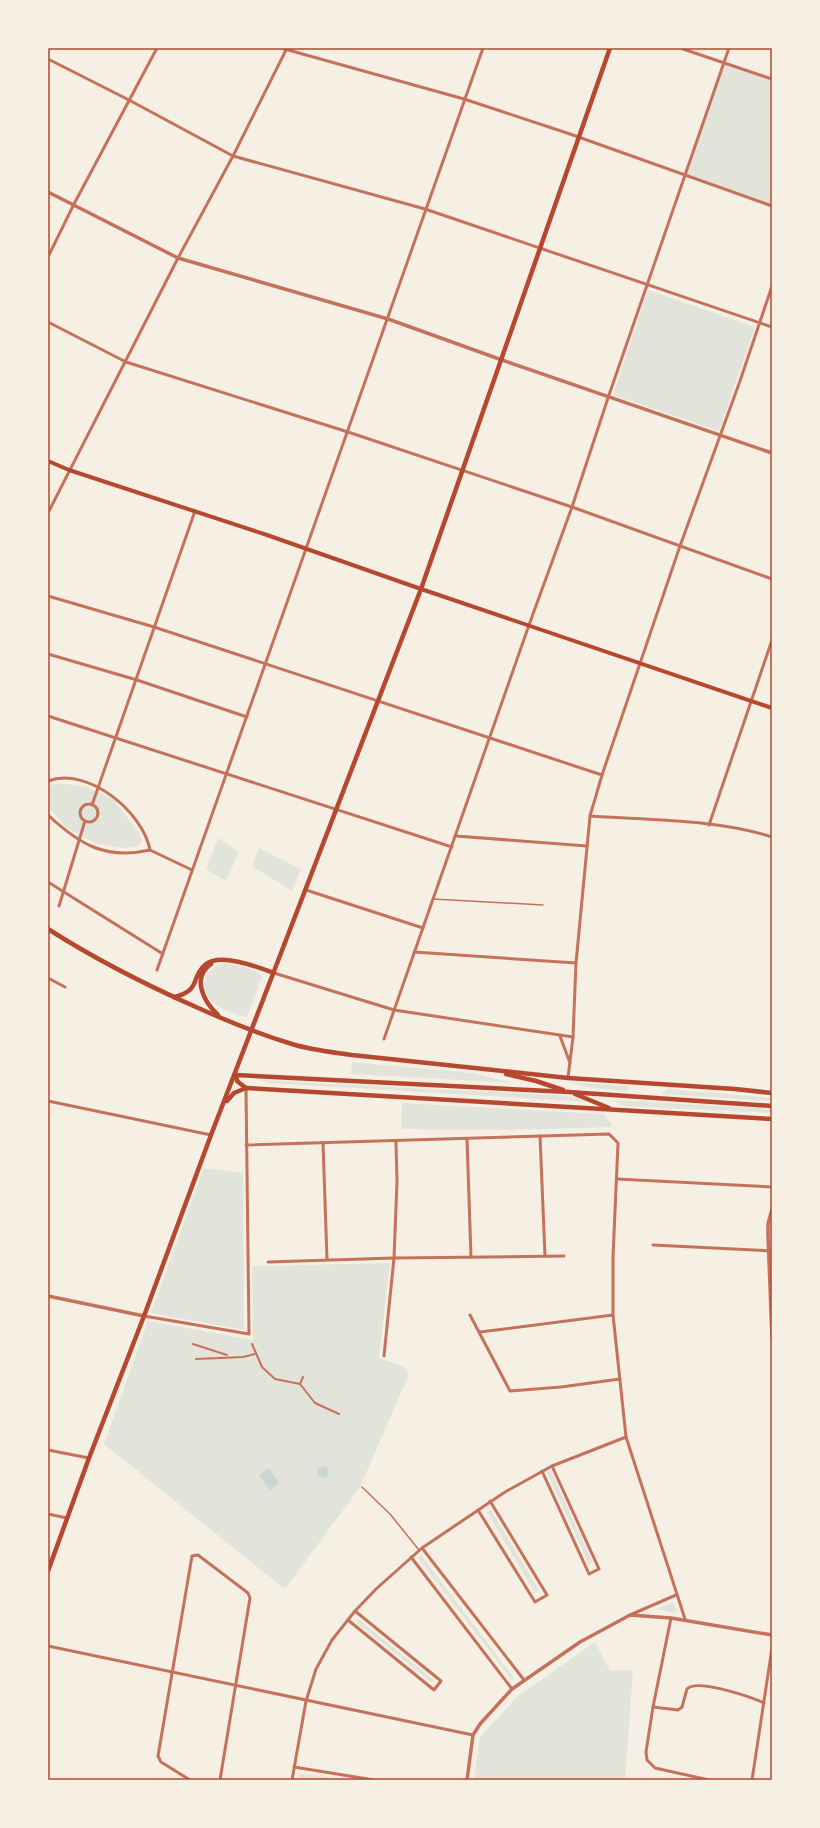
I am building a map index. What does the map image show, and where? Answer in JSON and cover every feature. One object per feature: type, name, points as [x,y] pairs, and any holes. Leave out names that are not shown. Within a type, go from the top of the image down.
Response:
[{"type":"main road","points":[[48,1571],[89,1458],[421,590],[610,48]]},
{"type":"main road","points":[[48,461],[70,470],[306,548],[421,590],[529,625],[772,708]]},
{"type":"main road","points":[[48,929],[114,969],[174,997],[241,1027],[292,1044],[318,1050],[352,1056],[568,1078],[735,1089],[772,1093]]},
{"type":"main road","points":[[220,960],[204,969],[202,973],[201,987],[206,1001],[221,1018]]},
{"type":"main road","points":[[174,997],[185,994],[191,990],[204,965],[210,961],[230,960],[274,973]]},
{"type":"main road","points":[[478,1068],[536,1081],[569,1092],[613,1110]]},
{"type":"main road","points":[[236,1074],[237,1081],[246,1088]]},
{"type":"main road","points":[[236,1074],[569,1092],[772,1106]]},
{"type":"main road","points":[[224,1104],[234,1093],[246,1088],[772,1119]]},
{"type":"street","points":[[48,257],[74,204],[157,48]]},
{"type":"street","points":[[281,48],[464,99],[578,137],[772,206]]},
{"type":"street","points":[[157,970],[228,773],[265,663],[483,48]]},
{"type":"street","points":[[680,48],[772,80]]},
{"type":"street","points":[[384,1039],[456,836],[489,737],[572,507],[608,395],[730,48]]},
{"type":"street","points":[[48,513],[178,258],[233,156],[286,49]]},
{"type":"street","points":[[48,59],[130,100],[233,156],[425,209],[772,327]]},
{"type":"street","points":[[48,192],[178,258],[388,319],[502,360],[772,452]]},
{"type":"street","points":[[568,1078],[573,1037],[576,963],[590,816],[602,775],[680,546],[772,286]]},
{"type":"street","points":[[48,322],[126,362],[348,432],[572,507],[772,579]]},
{"type":"street","points":[[92,805],[196,511]]},
{"type":"street","points":[[48,596],[154,627],[602,775]]},
{"type":"street","points":[[709,825],[772,640]]},
{"type":"street","points":[[48,654],[137,680],[247,717]]},
{"type":"street","points":[[48,716],[228,773],[452,847]]},
{"type":"street","points":[[48,781],[68,779],[88,783],[112,795],[129,810],[137,820],[144,832],[150,850]]},
{"type":"street","points":[[85,805],[92,805],[97,810],[97,815],[94,820],[85,821],[81,817],[81,808],[85,805]]},
{"type":"street","points":[[48,815],[63,829],[79,840],[102,851],[122,854],[150,850],[192,870]]},
{"type":"street","points":[[590,816],[749,829],[772,837]]},
{"type":"street","points":[[59,906],[85,821]]},
{"type":"street","points":[[456,836],[587,846]]},
{"type":"street","points":[[48,882],[163,954]]},
{"type":"street","points":[[306,890],[423,928]]},
{"type":"street","points":[[414,952],[576,963]]},
{"type":"street","points":[[274,973],[394,1010],[573,1037]]},
{"type":"street","points":[[48,978],[65,987]]},
{"type":"street","points":[[560,1036],[570,1065]]},
{"type":"street","points":[[48,1296],[144,1316],[249,1334],[246,1088]]},
{"type":"street","points":[[48,1101],[212,1135]]},
{"type":"street","points":[[246,1145],[396,1142],[609,1134],[618,1143],[613,1257],[613,1315],[626,1437],[685,1619]]},
{"type":"street","points":[[540,1136],[545,1256]]},
{"type":"street","points":[[467,1139],[471,1257]]},
{"type":"street","points":[[384,1356],[394,1258],[397,1182],[396,1142]]},
{"type":"street","points":[[323,1143],[327,1259]]},
{"type":"street","points":[[617,1179],[772,1187]]},
{"type":"street","points":[[772,1209],[768,1224],[772,1338]]},
{"type":"street","points":[[653,1246],[770,1251]]},
{"type":"street","points":[[268,1262],[327,1259],[564,1256]]},
{"type":"street","points":[[470,1315],[510,1391],[620,1380]]},
{"type":"street","points":[[480,1332],[613,1315]]},
{"type":"street","points":[[192,1344],[230,1356]]},
{"type":"street","points":[[252,1344],[255,1354],[262,1367],[275,1379],[300,1384],[315,1403],[339,1414]]},
{"type":"street","points":[[196,1359],[230,1356],[243,1357],[255,1354]]},
{"type":"street","points":[[300,1384],[303,1377]]},
{"type":"street","points":[[293,1780],[306,1701],[316,1669],[332,1640],[355,1611],[411,1557],[490,1501],[552,1466],[626,1437]]},
{"type":"street","points":[[48,1450],[89,1458]]},
{"type":"street","points":[[542,1471],[589,1574],[599,1569],[552,1466]]},
{"type":"street","points":[[478,1510],[535,1602],[547,1594],[490,1501]]},
{"type":"street","points":[[48,1514],[67,1518]]},
{"type":"street","points":[[421,1549],[524,1680]]},
{"type":"street","points":[[190,1780],[161,1762],[158,1756],[192,1556],[198,1555],[249,1595],[220,1780]]},
{"type":"street","points":[[411,1557],[512,1689]]},
{"type":"street","points":[[466,1780],[473,1735],[480,1724],[512,1689],[580,1642],[630,1615],[676,1595]]},
{"type":"street","points":[[348,1620],[434,1690],[441,1681],[355,1611]]},
{"type":"street","points":[[630,1615],[685,1619],[772,1635]]},
{"type":"street","points":[[671,1618],[653,1707],[646,1752],[651,1765],[655,1768],[709,1780]]},
{"type":"street","points":[[48,1646],[473,1735]]},
{"type":"street","points":[[752,1780],[772,1648]]},
{"type":"street","points":[[653,1707],[678,1710],[682,1707],[687,1689],[694,1685],[740,1693],[764,1703]]},
{"type":"street","points":[[294,1767],[374,1780]]},
{"type":"lane","points":[[433,899],[542,905]]},
{"type":"lane","points":[[362,1487],[390,1514],[421,1549]]},
{"type":"shaded area","points":[[724,63],[772,79],[772,206],[685,176]]},
{"type":"shaded area","points":[[648,290],[755,327],[719,431],[613,395]]},
{"type":"shaded area","points":[[59,783],[86,787],[114,800],[139,833],[142,840],[138,846],[124,848],[97,844],[67,828],[48,807],[48,786]]},
{"type":"shaded area","points":[[218,838],[239,852],[226,881],[206,869]]},
{"type":"shaded area","points":[[259,848],[301,869],[292,891],[252,866]]},
{"type":"shaded area","points":[[225,963],[249,969],[262,976],[247,1017],[222,1009],[209,998],[206,992],[204,986],[207,974]]},
{"type":"shaded area","points":[[352,1062],[473,1073],[513,1083],[351,1074]]},
{"type":"shaded area","points":[[260,1080],[570,1096],[588,1102],[268,1083]]},
{"type":"shaded area","points":[[566,1082],[630,1086],[627,1091],[594,1088]]},
{"type":"shaded area","points":[[668,1089],[772,1098],[772,1101],[662,1094]]},
{"type":"shaded area","points":[[612,1100],[772,1109],[772,1113],[624,1106]]},
{"type":"shaded area","points":[[402,1103],[604,1114],[613,1127],[504,1130],[401,1129]]},
{"type":"shaded area","points":[[204,1168],[243,1173],[244,1330],[151,1313]]},
{"type":"shaded area","points":[[390,1263],[379,1358],[403,1366],[409,1374],[360,1487],[285,1589],[104,1444],[148,1321],[253,1340],[252,1266]]},
{"type":"shaded area","points":[[323,1466],[327,1468],[329,1472],[327,1476],[323,1478],[319,1476],[317,1472],[319,1468]]},
{"type":"shaded area","points":[[269,1468],[279,1483],[270,1490],[259,1475]]},
{"type":"shaded area","points":[[551,1471],[593,1563],[589,1564],[547,1473]]},
{"type":"shaded area","points":[[491,1510],[539,1590],[535,1593],[487,1512]]},
{"type":"shaded area","points":[[421,1555],[514,1678],[512,1680],[418,1558]]},
{"type":"shaded area","points":[[673,1602],[677,1613],[656,1609]]},
{"type":"shaded area","points":[[358,1619],[434,1680],[431,1682],[356,1622]]},
{"type":"shaded area","points":[[595,1642],[610,1671],[633,1670],[625,1780],[474,1780],[480,1737],[518,1696]]},
{"type":"shaded area","points":[[299,1773],[342,1780],[310,1780],[298,1778]]}]
